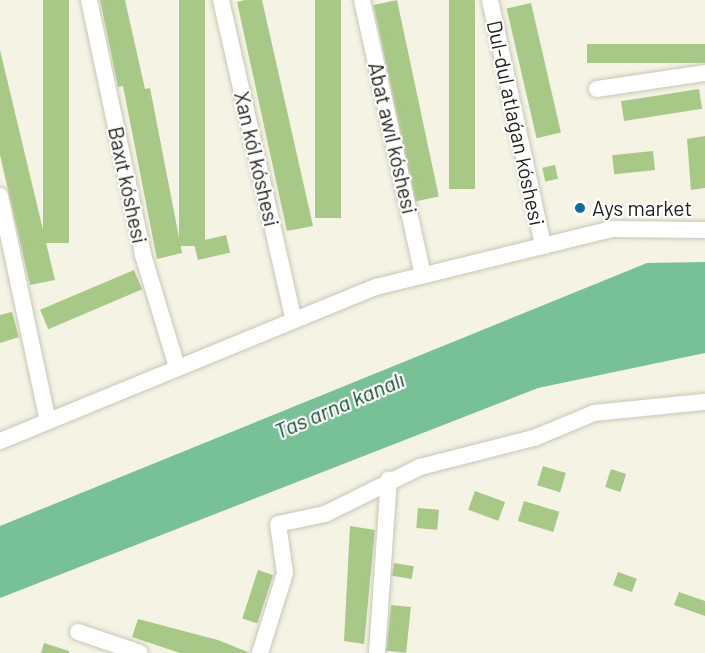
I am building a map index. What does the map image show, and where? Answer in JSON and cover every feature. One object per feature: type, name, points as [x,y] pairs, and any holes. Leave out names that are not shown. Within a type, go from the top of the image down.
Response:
[{"type":"street","name":"Baxıt kóshesi","points":[[88,0],[142,255],[177,367]]},
{"type":"street","name":"Xan kól kóshesi","points":[[221,0],[293,318]]},
{"type":"street","name":"Abat awıl kóshesi","points":[[362,0],[423,275]]},
{"type":"street","name":"Dul-dul atlaǵan kóshesi","points":[[490,0],[543,246]]},
{"type":"street","points":[[597,89],[705,73]]},
{"type":"street","points":[[0,196],[48,421]]},
{"type":"street","points":[[0,441],[293,318],[423,275],[614,229],[705,230]]},
{"type":"street","points":[[260,653],[285,573],[278,524],[326,514],[389,479],[534,438],[594,413],[705,402]]},
{"type":"street","points":[[377,653],[389,479]]},
{"type":"street","points":[[78,632],[140,653]]},
{"type":"water","name":"Tas arna kanalı","points":[[705,262],[705,353],[538,388],[0,598],[0,526],[647,263]]},
{"type":"building","points":[[43,0],[69,0],[69,243],[43,243]]},
{"type":"building","points":[[100,0],[125,0],[145,89],[150,88],[182,253],[157,259],[123,86],[118,87]]},
{"type":"building","points":[[179,0],[205,0],[205,246],[179,246]]},
{"type":"building","points":[[262,0],[313,226],[287,231],[237,2]]},
{"type":"building","points":[[315,0],[341,0],[341,218],[315,218]]},
{"type":"building","points":[[397,0],[439,197],[415,202],[374,5]]},
{"type":"building","points":[[449,0],[475,0],[475,189],[449,189]]},
{"type":"building","points":[[531,3],[561,133],[537,138],[507,9]]},
{"type":"building","points":[[587,44],[705,44],[705,63],[587,63]]},
{"type":"building","points":[[0,50],[55,280],[30,285],[0,155]]},
{"type":"building","points":[[699,89],[702,109],[624,121],[621,101]]},
{"type":"building","points":[[705,136],[705,188],[691,190],[687,139]]},
{"type":"building","points":[[653,151],[655,170],[614,174],[612,155]]},
{"type":"building","points":[[555,165],[558,179],[545,181],[542,168]]},
{"type":"building","points":[[226,235],[230,253],[198,260],[194,242]]},
{"type":"building","points":[[134,270],[142,289],[48,329],[40,310]]},
{"type":"building","points":[[12,312],[19,337],[0,343],[0,315]]},
{"type":"building","points":[[543,466],[566,473],[560,492],[537,485]]},
{"type":"building","points":[[611,469],[626,474],[620,492],[605,487]]},
{"type":"building","points":[[475,491],[505,502],[498,521],[468,510]]},
{"type":"building","points":[[524,501],[559,512],[553,532],[518,521]]},
{"type":"building","points":[[418,508],[439,510],[437,530],[416,528]]},
{"type":"building","points":[[350,526],[375,530],[364,644],[344,641]]},
{"type":"building","points":[[394,563],[414,566],[412,579],[392,576]]},
{"type":"building","points":[[258,570],[273,575],[257,623],[242,619]]},
{"type":"building","points":[[618,572],[637,579],[632,592],[613,585]]},
{"type":"building","points":[[679,592],[705,601],[705,616],[674,605]]},
{"type":"building","points":[[391,605],[411,607],[406,653],[386,651]]},
{"type":"building","points":[[138,619],[218,640],[250,653],[180,653],[132,637]]},
{"type":"building","points":[[44,643],[69,651],[69,653],[41,653]]},
{"type":"place","name":"Ays market","points":[[580,208]]}]
